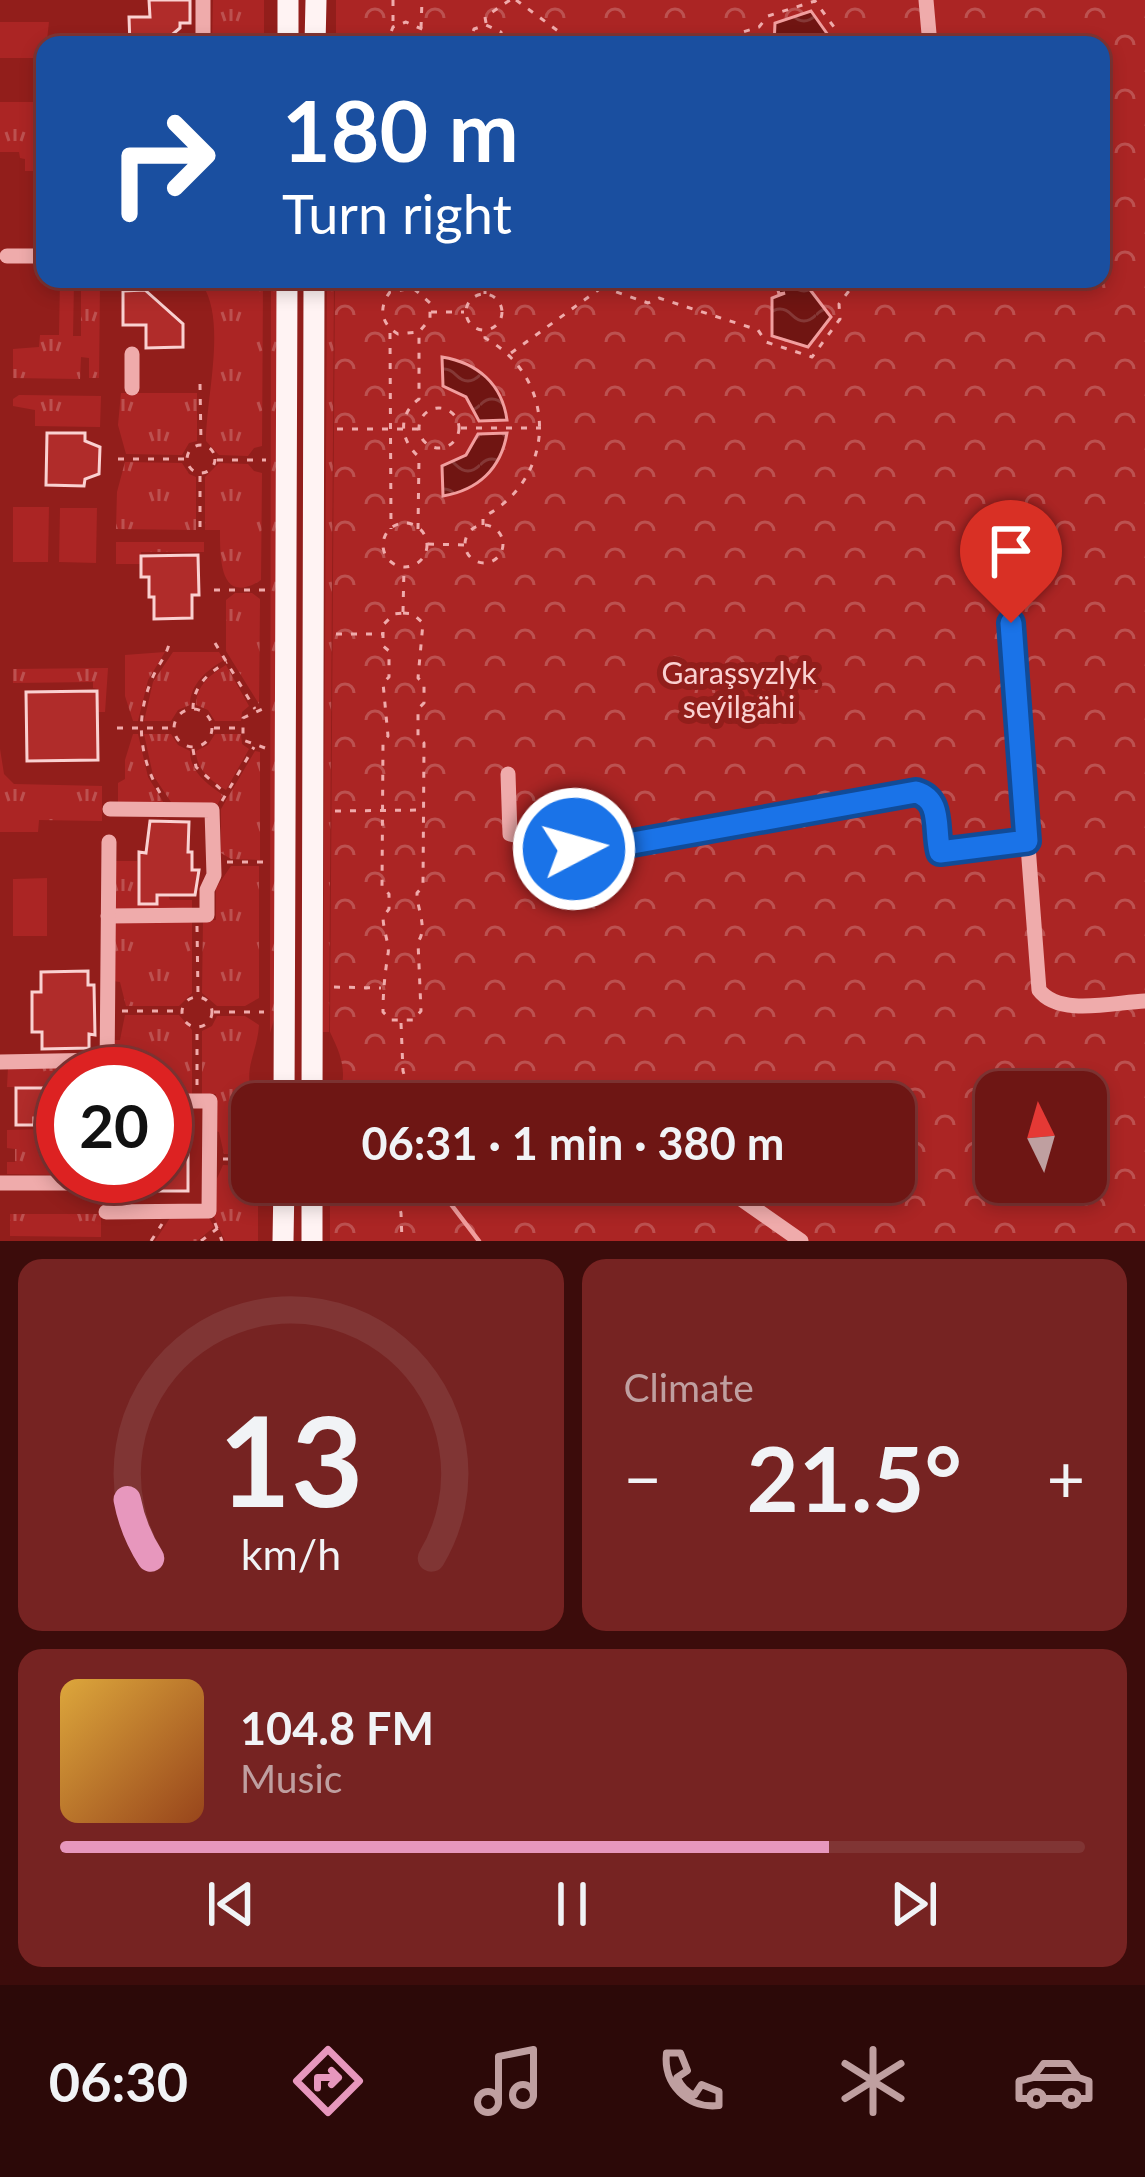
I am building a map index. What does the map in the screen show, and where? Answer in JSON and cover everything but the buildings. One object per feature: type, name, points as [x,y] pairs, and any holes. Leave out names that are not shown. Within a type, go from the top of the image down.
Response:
[{"type":"main road","points":[[288,0],[288,36]]},
{"type":"main road","points":[[315,36],[316,0]]},
{"type":"main road","points":[[284,1083],[286,288]]},
{"type":"main road","points":[[312,1083],[314,288]]},
{"type":"main road","points":[[283,1241],[284,1203]]},
{"type":"main road","points":[[312,1203],[312,1241]]},
{"type":"lane","points":[[203,0],[203,36]]},
{"type":"lane","points":[[926,0],[929,36]]},
{"type":"lane","points":[[7,256],[36,256]]},
{"type":"lane","points":[[132,354],[132,388]]},
{"type":"lane","points":[[1011,623],[1037,982],[1043,997],[1064,1005],[1145,1001]]},
{"type":"lane","points":[[508,774],[510,834],[574,849],[605,848],[916,792],[934,805],[940,852],[1027,841]]},
{"type":"lane","points":[[108,916],[207,915],[207,890],[214,875],[212,810],[110,809]]},
{"type":"lane","points":[[107,1047],[109,842]]},
{"type":"lane","points":[[0,1062],[36,1064]]},
{"type":"lane","points":[[106,1212],[209,1211],[210,1101],[192,1101]]},
{"type":"lane","points":[[0,1184],[36,1184]]},
{"type":"lane","points":[[747,1203],[801,1241]]},
{"type":"path","points":[[390,36],[393,0]]},
{"type":"path","points":[[422,0],[424,36]]},
{"type":"path","points":[[486,25],[485,17],[513,0],[564,36]]},
{"type":"path","points":[[730,36],[759,27],[767,16],[815,1],[841,36]]},
{"type":"path","points":[[393,27],[406,22],[421,28]]},
{"type":"path","points":[[471,36],[474,29],[486,25],[502,36]]},
{"type":"path","points":[[400,288],[392,291],[382,307],[390,329],[391,529],[383,549],[390,562],[404,567],[422,559],[426,544],[418,529],[419,457],[427,445]]},
{"type":"path","points":[[413,288],[426,296],[430,312],[419,332],[419,399],[429,411]]},
{"type":"path","points":[[485,288],[485,294]]},
{"type":"path","points":[[508,354],[601,288]]},
{"type":"path","points":[[605,288],[648,303],[659,298],[699,311],[758,331],[766,342],[812,357],[840,319],[839,304],[851,288]]},
{"type":"path","points":[[485,294],[496,298],[502,315],[496,326],[485,330],[474,327],[466,312],[469,301],[485,294]]},
{"type":"path","points":[[430,312],[466,312]]},
{"type":"path","points":[[390,329],[406,335],[419,332]]},
{"type":"path","points":[[483,525],[483,518],[508,502],[525,482],[537,458],[541,428],[530,382],[508,354],[485,338],[485,330]]},
{"type":"path","points":[[200,384],[201,445]]},
{"type":"path","points":[[419,399],[406,411],[403,429],[408,446],[419,457]]},
{"type":"path","points":[[438,408],[450,412],[459,428],[455,440],[445,448],[427,445],[418,429],[422,417],[438,408]]},
{"type":"path","points":[[459,428],[541,428]]},
{"type":"path","points":[[338,429],[418,429]]},
{"type":"path","points":[[201,445],[211,449],[215,460],[211,470],[200,474],[190,470],[186,459],[190,449],[201,445]]},
{"type":"path","points":[[118,458],[186,459]]},
{"type":"path","points":[[215,460],[266,460]]},
{"type":"path","points":[[200,474],[200,536]]},
{"type":"path","points":[[391,529],[404,524],[418,529]]},
{"type":"path","points":[[483,525],[501,536],[502,549],[496,559],[478,562],[468,555],[465,544],[470,531],[483,525]]},
{"type":"path","points":[[426,544],[465,544]]},
{"type":"path","points":[[404,567],[404,614]]},
{"type":"path","points":[[214,590],[266,590]]},
{"type":"path","points":[[394,614],[413,614],[423,623],[423,646],[418,651],[424,703],[418,709],[418,737],[424,743],[423,886],[416,893],[422,916],[418,942],[422,1011],[412,1020],[391,1020],[382,1012],[383,965],[388,958],[383,916],[389,909],[389,894],[382,887],[383,742],[388,736],[383,683],[389,664],[383,634],[383,625],[394,614]]},
{"type":"path","points":[[336,634],[383,634]]},
{"type":"path","points":[[214,643],[255,709]]},
{"type":"path","points":[[169,644],[145,696],[141,728],[145,761],[169,810]]},
{"type":"path","points":[[193,709],[193,695],[201,683],[228,662]]},
{"type":"path","points":[[265,708],[243,718],[243,740],[265,748]]},
{"type":"path","points":[[193,709],[204,712],[212,728],[204,744],[193,748],[181,744],[173,728],[177,717],[193,709]]},
{"type":"path","points":[[116,728],[173,728]]},
{"type":"path","points":[[212,728],[243,728]]},
{"type":"path","points":[[212,810],[254,747]]},
{"type":"path","points":[[193,748],[193,760],[201,773],[226,794]]},
{"type":"path","points":[[335,811],[420,810]]},
{"type":"path","points":[[214,862],[264,862]]},
{"type":"path","points":[[197,915],[197,997]]},
{"type":"path","points":[[334,987],[383,988]]},
{"type":"path","points":[[197,997],[208,1001],[212,1012],[208,1022],[197,1026],[187,1022],[182,1011],[187,1001],[197,997]]},
{"type":"path","points":[[108,1010],[182,1011]]},
{"type":"path","points":[[212,1012],[264,1012]]},
{"type":"path","points":[[401,1020],[406,1083]]},
{"type":"path","points":[[197,1026],[197,1101]]},
{"type":"path","points":[[209,1159],[231,1160]]},
{"type":"path","points":[[398,1203],[402,1241]]},
{"type":"path","points":[[209,1211],[222,1241]]},
{"type":"path","points":[[201,1241],[218,1228]]},
{"type":"green space","points":[[213,0],[264,0],[264,36],[212,36]]},
{"type":"green space","name":"Garaşsyzlyk seýilgähi","points":[[336,0],[1145,0],[1145,1241],[330,1241],[330,1203],[915,1203],[915,1083],[341,1083],[341,1059],[330,1032],[335,288],[1110,288],[1110,36],[336,36]]},
{"type":"green space","points":[[0,22],[49,22],[47,36],[36,36],[36,58],[0,58]]},
{"type":"green space","points":[[0,102],[36,102],[36,171],[25,171],[25,159],[19,152],[0,152]]},
{"type":"green space","points":[[60,288],[74,288],[73,336],[81,336],[81,288],[100,288],[99,378],[89,378],[89,358],[81,357],[80,379],[13,378],[13,349],[39,347],[40,335],[59,335]]},
{"type":"green space","points":[[204,288],[263,288],[262,446],[248,456],[219,455],[206,441],[214,338]]},
{"type":"green space","points":[[271,288],[278,288],[275,1016],[270,1033]]},
{"type":"green space","points":[[327,288],[334,288],[329,1032],[323,1032]]},
{"type":"green space","points":[[121,393],[197,393],[197,441],[189,443],[182,455],[126,454],[118,425]]},
{"type":"green space","points":[[19,395],[101,396],[100,427],[35,426],[35,410],[13,406]]},
{"type":"green space","points":[[125,462],[182,463],[196,477],[196,530],[116,529],[117,492]]},
{"type":"green space","points":[[219,463],[248,464],[262,473],[261,580],[247,587],[230,584],[225,576],[220,530],[205,530],[205,477]]},
{"type":"green space","points":[[13,507],[49,507],[48,562],[13,562]]},
{"type":"green space","points":[[60,508],[97,508],[96,563],[59,562]]},
{"type":"green space","points":[[116,542],[204,542],[204,552],[141,552],[140,564],[116,564]]},
{"type":"green space","points":[[235,593],[252,593],[260,599],[259,704],[226,651],[226,600]]},
{"type":"green space","points":[[165,652],[148,680],[138,721],[133,721],[125,696],[125,655]]},
{"type":"green space","points":[[173,652],[219,652],[224,660],[201,678],[190,705],[178,710],[171,721],[144,721],[153,682]]},
{"type":"green space","points":[[226,665],[249,706],[241,721],[215,721],[208,710],[196,705],[202,686]]},
{"type":"green space","points":[[108,668],[105,712],[98,712],[98,689],[93,682],[13,683],[13,669]]},
{"type":"green space","points":[[133,734],[138,734],[148,777],[165,805],[118,805],[118,783],[125,779]]},
{"type":"green space","points":[[144,734],[171,734],[190,751],[196,771],[223,795],[217,805],[173,805],[153,775]]},
{"type":"green space","points":[[215,734],[241,734],[242,744],[249,749],[226,790],[205,774],[197,757],[196,751]]},
{"type":"green space","points":[[0,749],[4,774],[14,784],[102,786],[102,821],[39,820],[38,832],[0,832]]},
{"type":"green space","points":[[255,751],[260,752],[260,860],[231,859],[221,853],[221,809]]},
{"type":"green space","points":[[114,861],[137,861],[138,905],[157,905],[158,897],[169,897],[192,900],[192,910],[114,910]]},
{"type":"green space","points":[[231,866],[259,866],[259,998],[245,1006],[217,1006],[202,993],[203,921],[216,920],[216,888]]},
{"type":"green space","points":[[47,878],[47,936],[13,936],[13,879]]},
{"type":"green space","points":[[113,920],[192,921],[192,993],[179,1006],[126,1006],[120,982],[113,981]]},
{"type":"green space","points":[[125,1015],[179,1015],[192,1030],[192,1047],[113,1047],[113,1040],[120,1040]]},
{"type":"green space","points":[[217,1016],[245,1016],[259,1025],[249,1083],[231,1083],[231,1154],[224,1154],[216,1131],[216,1094],[202,1094],[202,1031]]},
{"type":"green space","points":[[36,1067],[36,1087],[7,1087],[8,1068]]},
{"type":"green space","points":[[36,1129],[36,1175],[7,1174],[7,1162],[15,1162],[15,1149],[7,1148],[7,1130]]},
{"type":"green space","points":[[223,1165],[231,1165],[231,1203],[258,1203],[258,1241],[225,1241],[214,1217],[215,1183]]},
{"type":"green space","points":[[10,1214],[101,1214],[101,1237],[10,1236]]},
{"type":"green space","points":[[170,1218],[209,1218],[214,1227],[197,1241],[155,1241]]},
{"type":"water","points":[[811,11],[829,36],[774,36],[775,23]]},
{"type":"water","points":[[777,288],[809,288],[831,317],[808,347],[772,336],[772,298],[785,293],[779,294]]},
{"type":"water","points":[[442,357],[467,364],[486,377],[500,396],[507,420],[479,421],[466,397],[443,386]]},
{"type":"water","points":[[507,433],[486,476],[467,489],[443,496],[442,466],[466,455],[478,434]]},
{"type":"waterway","points":[[450,1203],[479,1241]]},
{"type":"route","points":[[574,849],[605,848],[916,792],[934,805],[940,852],[1027,841],[1011,623]]}]
